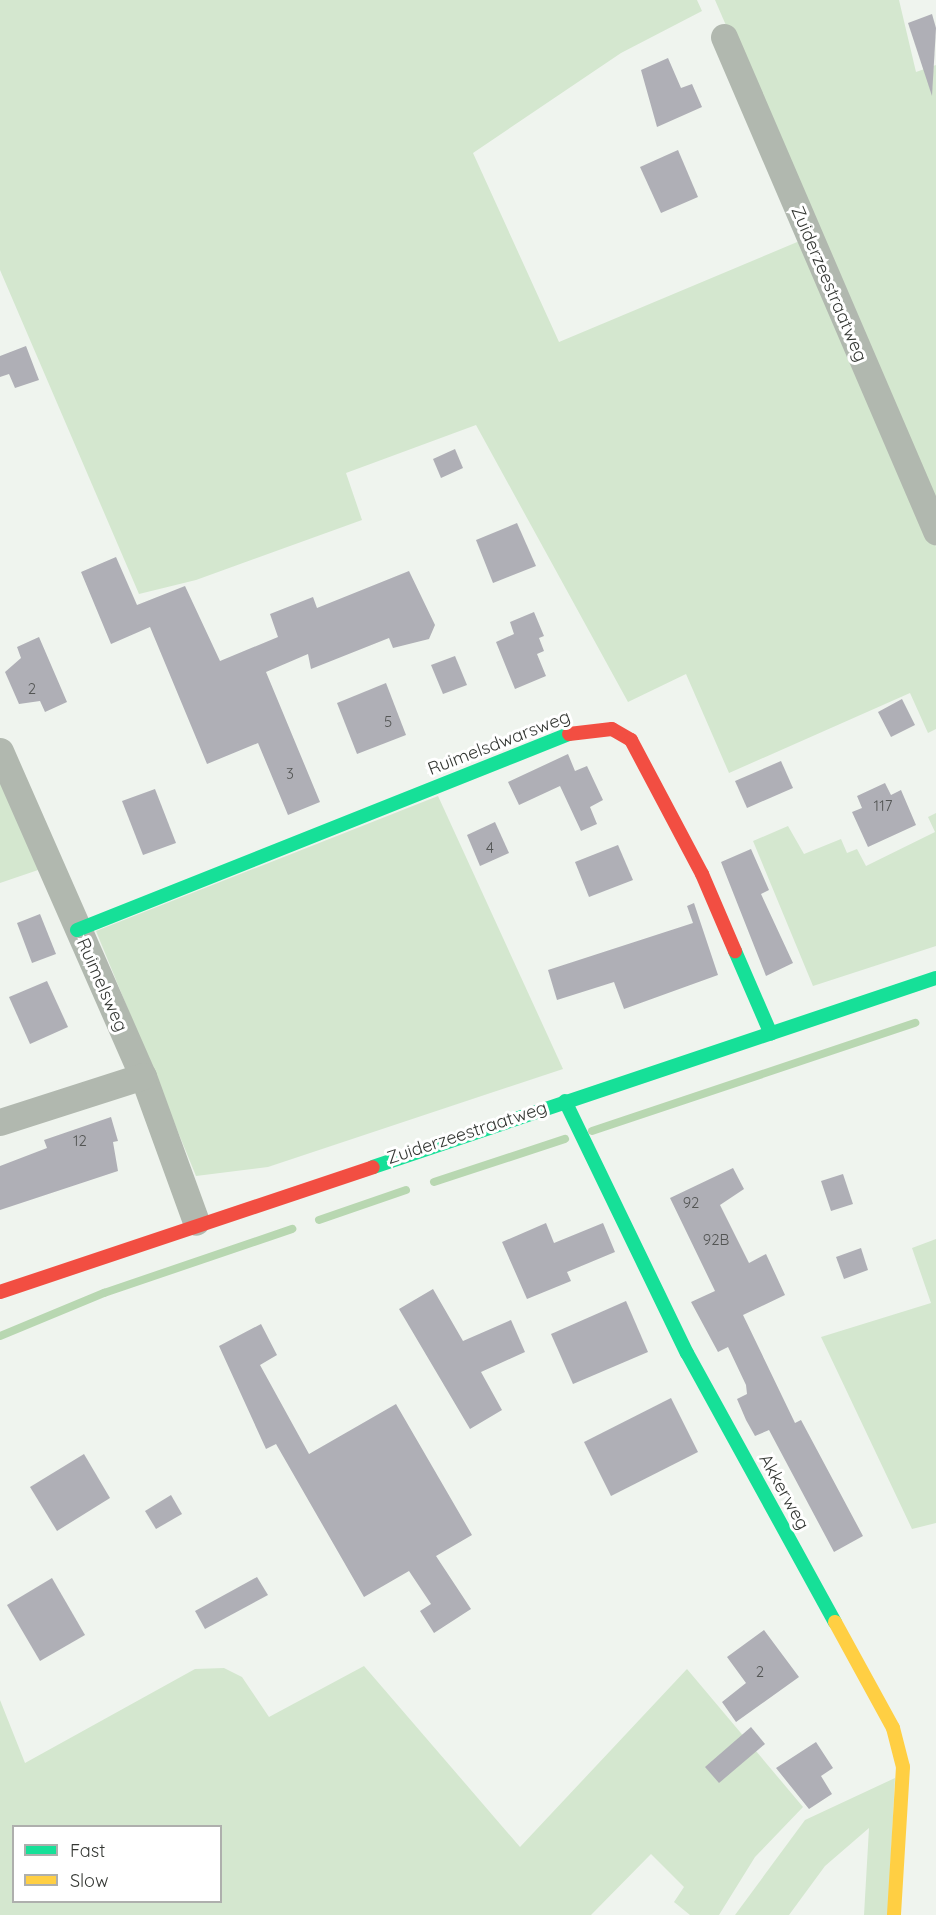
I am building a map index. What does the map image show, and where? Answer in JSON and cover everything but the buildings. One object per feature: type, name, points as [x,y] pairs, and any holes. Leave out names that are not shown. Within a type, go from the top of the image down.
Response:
[{"type":"street","name":"Zuiderzeestraatweg","points":[[724,37],[936,531]]},
{"type":"street","name":"Ruimelsdwarsweg","points":[[77,930],[581,729],[612,729],[631,741],[702,874],[771,1034]]},
{"type":"street","name":"Ruimelsweg","points":[[0,751],[143,1076],[196,1222]]},
{"type":"street","name":"Zuiderzeestraatweg","points":[[0,1292],[196,1222],[936,978]]},
{"type":"street","points":[[0,1122],[143,1076]]},
{"type":"street","name":"Akkerweg","points":[[565,1101],[687,1353],[897,1738],[903,1767],[894,1915]]},
{"type":"green space","points":[[0,0],[697,0],[702,11],[621,53],[473,153],[559,342],[802,240],[936,547],[936,729],[928,733],[910,693],[729,773],[686,674],[628,702],[476,425],[346,473],[362,520],[196,580],[139,594],[0,270]]},
{"type":"green space","points":[[715,0],[899,0],[916,72],[936,65],[936,510]]},
{"type":"green space","points":[[0,774],[41,869],[0,883]]},
{"type":"green space","points":[[438,796],[563,1069],[268,1167],[196,1176],[96,931]]},
{"type":"green space","points":[[936,813],[936,946],[813,986],[753,841],[788,826],[804,854],[841,839],[847,853],[857,849],[866,866],[935,832],[928,817]]},
{"type":"green space","points":[[936,1239],[936,1523],[912,1529],[821,1337],[931,1303],[912,1248]]},
{"type":"green space","points":[[364,1666],[520,1847],[687,1669],[803,1807],[755,1857],[719,1915],[690,1915],[674,1902],[684,1887],[651,1854],[591,1915],[0,1915],[0,1700],[25,1763],[195,1669],[224,1668],[242,1677],[269,1717]]},
{"type":"green space","points":[[895,1778],[888,1915],[864,1915],[869,1828],[825,1866],[789,1915],[735,1915],[805,1820]]},
{"type":"waterway","points":[[592,1131],[915,1023]]},
{"type":"waterway","points":[[434,1182],[565,1139]]},
{"type":"waterway","points":[[319,1220],[406,1190]]},
{"type":"waterway","points":[[0,1336],[104,1293],[292,1229]]},
{"type":"traffic: fast","points":[[77,930],[569,734]]},
{"type":"traffic: fast","points":[[735,951],[771,1034]]},
{"type":"traffic: fast","points":[[373,1167],[936,978]]},
{"type":"traffic: fast","points":[[565,1101],[687,1353],[835,1622]]},
{"type":"traffic: slow","points":[[835,1622],[893,1728],[903,1767],[894,1915]]},
{"type":"traffic: jam","points":[[569,734],[612,729],[631,740],[702,874],[735,951]]},
{"type":"traffic: jam","points":[[0,1292],[373,1167]]}]
